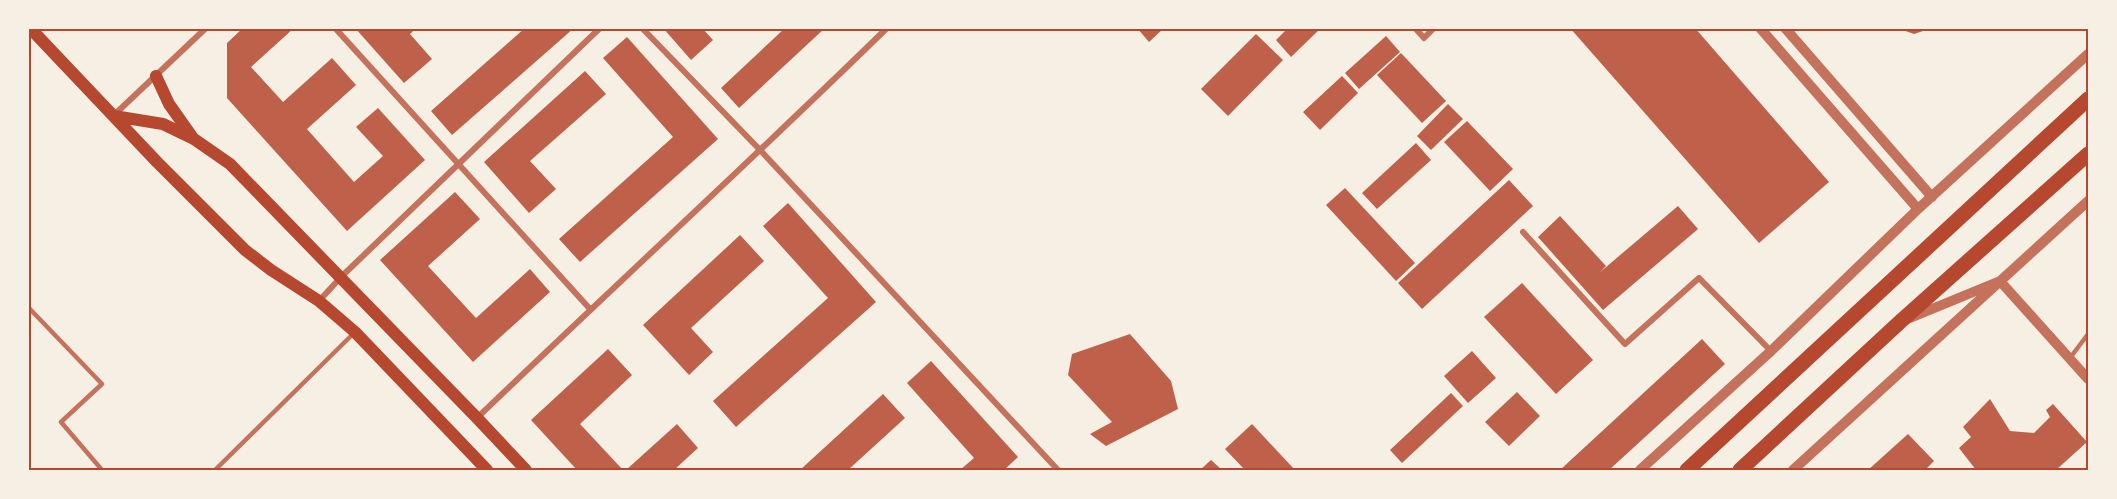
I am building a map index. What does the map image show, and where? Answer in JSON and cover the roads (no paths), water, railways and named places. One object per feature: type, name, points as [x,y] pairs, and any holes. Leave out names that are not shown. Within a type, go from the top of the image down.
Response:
[{"type":"main road","points":[[30,28],[157,162],[245,250],[271,270],[320,301],[355,332],[487,471]]},
{"type":"main road","points":[[156,76],[169,104],[194,139]]},
{"type":"main road","points":[[1687,471],[2088,99]]},
{"type":"main road","points":[[114,116],[163,124],[194,139],[230,164],[526,471]]},
{"type":"main road","points":[[1740,471],[1901,321],[2088,154]]},
{"type":"street","points":[[114,116],[206,28]]},
{"type":"street","points":[[335,28],[590,309]]},
{"type":"street","points":[[320,301],[341,278],[600,28]]},
{"type":"street","points":[[642,28],[761,151],[1058,471]]},
{"type":"street","points":[[477,418],[590,309],[761,151],[887,28]]},
{"type":"street","points":[[1415,28],[1424,38],[1434,28]]},
{"type":"street","points":[[1760,28],[1918,209]]},
{"type":"street","points":[[1785,28],[1932,197]]},
{"type":"street","points":[[1640,471],[1771,351],[1918,209],[2088,54]]},
{"type":"street","points":[[1793,471],[2088,201]]},
{"type":"street","points":[[1523,232],[1625,345],[1699,278],[1771,351]]},
{"type":"street","points":[[1901,321],[2000,281]]},
{"type":"street","points":[[2000,281],[2088,379]]},
{"type":"lane","points":[[28,307],[102,384],[61,422],[102,471]]},
{"type":"lane","points":[[215,471],[355,332]]},
{"type":"lane","points":[[2070,358],[2088,334]]}]
